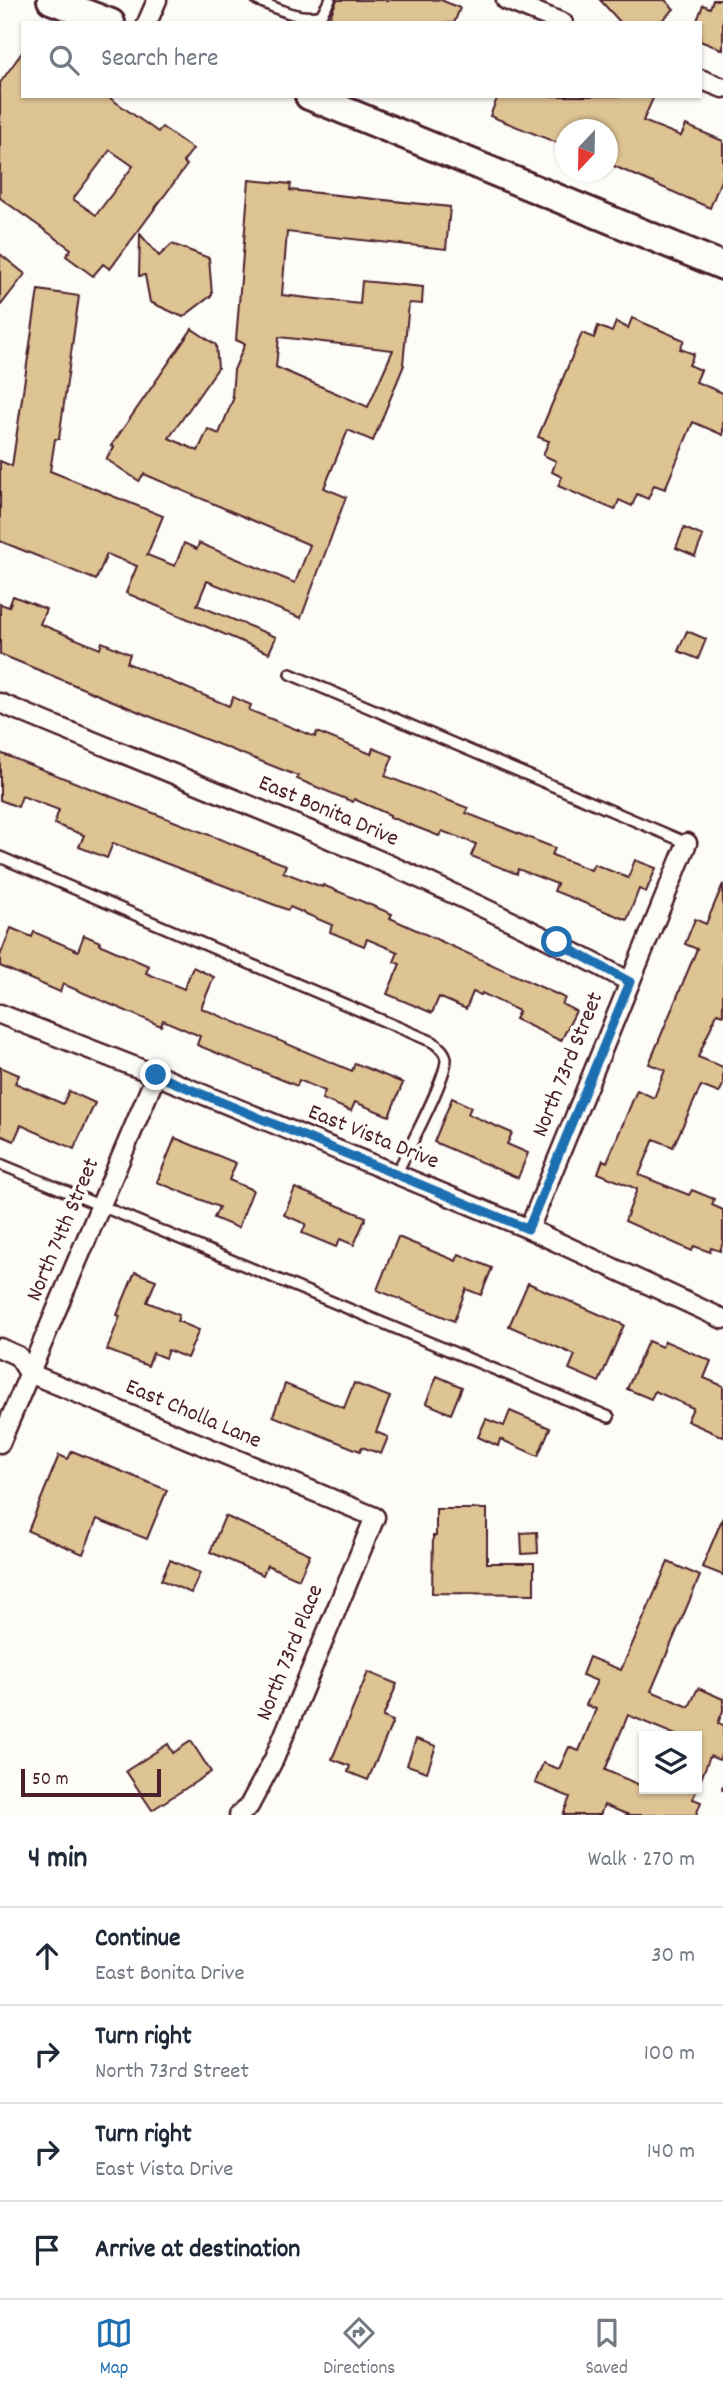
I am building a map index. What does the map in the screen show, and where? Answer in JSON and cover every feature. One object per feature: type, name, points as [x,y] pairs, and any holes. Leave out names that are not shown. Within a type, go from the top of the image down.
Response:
[{"type":"main road","points":[[51,0],[106,21]]},
{"type":"main road","points":[[314,98],[723,266]]},
{"type":"street","points":[[148,21],[157,0]]},
{"type":"street","points":[[517,2],[558,21]]},
{"type":"street","points":[[702,80],[723,88]]},
{"type":"street","name":"East Bonita Drive","points":[[0,704],[384,861],[557,942],[630,982]]},
{"type":"street","name":"North 73rd Street","points":[[528,1229],[687,843]]},
{"type":"street","name":"East Vista Drive","points":[[0,1014],[156,1075],[528,1229],[723,1319]]},
{"type":"street","name":"North 74th Street","points":[[0,1443],[156,1075]]},
{"type":"street","name":"East Cholla Lane","points":[[0,1348],[18,1356],[29,1373],[375,1517]]},
{"type":"street","name":"North 73rd Place","points":[[244,1810],[274,1759],[375,1517]]},
{"type":"lane","points":[[257,0],[294,14],[312,17],[321,15],[330,0]]},
{"type":"lane","points":[[290,674],[687,843]]},
{"type":"lane","points":[[0,857],[433,1042],[444,1052],[444,1070],[396,1175]]},
{"type":"lane","points":[[0,1164],[609,1417]]},
{"type":"building","points":[[337,0],[441,0],[460,8],[455,21],[328,21]]},
{"type":"building","points":[[600,0],[665,0],[674,9],[661,21],[619,21]]},
{"type":"building","points":[[713,0],[723,0],[723,50],[702,42],[702,21],[697,21],[703,5],[710,8]]},
{"type":"building","points":[[21,54],[21,98],[110,98],[158,132],[162,127],[193,149],[183,162],[187,165],[110,269],[103,264],[93,276],[66,256],[71,249],[0,198],[0,83]],"holes":[[[110,150],[133,166],[96,215],[73,199]]]},
{"type":"building","points":[[497,98],[653,98],[643,121],[681,136],[686,125],[723,141],[723,175],[710,208],[618,168],[618,119],[555,119],[555,142],[490,116]]},
{"type":"building","points":[[249,180],[291,184],[290,190],[450,207],[446,249],[287,232],[282,295],[360,304],[362,281],[423,287],[422,304],[409,303],[404,365],[373,441],[348,430],[324,488],[346,497],[301,618],[207,581],[197,605],[276,637],[269,653],[126,593],[137,566],[107,554],[96,580],[0,541],[0,461],[12,466],[38,290],[79,296],[59,439],[55,439],[50,471],[163,516],[147,555],[175,566],[184,543],[197,549],[199,543],[295,583],[310,545],[144,474],[139,481],[106,459],[114,447],[111,446],[192,329],[216,345],[218,368],[169,438],[198,451],[208,429],[219,434],[234,397],[234,370],[245,344],[236,340]],"holes":[[[279,337],[393,350],[368,407],[276,367]]]},
{"type":"building","points":[[140,234],[159,256],[172,244],[209,258],[212,295],[183,317],[150,302],[145,275],[139,276]]},
{"type":"building","points":[[0,254],[25,274],[0,306]]},
{"type":"building","points":[[632,318],[684,340],[680,349],[694,354],[689,365],[701,370],[696,382],[723,393],[723,435],[693,422],[665,489],[654,485],[648,499],[637,494],[632,506],[619,500],[615,510],[558,486],[562,477],[552,472],[556,461],[543,455],[549,441],[538,437],[582,333],[594,338],[598,326],[612,332],[616,322],[628,328]]},
{"type":"building","points":[[684,528],[703,536],[695,556],[676,548]]},
{"type":"building","points":[[13,596],[46,609],[40,624],[100,649],[102,642],[130,654],[127,663],[229,706],[233,697],[251,705],[249,710],[315,737],[317,732],[371,754],[373,748],[393,756],[385,776],[468,808],[466,813],[555,848],[552,855],[591,870],[594,864],[628,878],[635,860],[656,868],[646,892],[639,889],[627,920],[554,891],[557,884],[518,869],[517,874],[471,856],[476,844],[442,831],[439,836],[390,817],[354,799],[353,802],[297,779],[298,776],[0,654],[0,604],[9,607]]},
{"type":"building","points":[[687,631],[706,639],[698,659],[678,651]]},
{"type":"building","points":[[0,753],[286,865],[283,872],[322,887],[323,885],[392,914],[390,918],[565,998],[562,1004],[576,1011],[561,1041],[515,1019],[519,1011],[482,993],[473,992],[466,1009],[439,997],[432,1013],[387,994],[400,964],[394,962],[398,952],[367,939],[364,946],[330,932],[332,925],[290,907],[288,910],[113,843],[107,858],[79,847],[84,835],[54,824],[59,810],[22,796],[18,807],[0,800]]},
{"type":"building","points":[[723,884],[723,1015],[717,1013],[698,1057],[723,1067],[723,1085],[719,1093],[701,1086],[673,1147],[654,1139],[639,1175],[689,1195],[692,1190],[714,1199],[712,1205],[723,1210],[723,1242],[720,1251],[711,1248],[710,1252],[694,1246],[692,1251],[625,1221],[637,1189],[598,1173],[603,1160],[607,1162],[637,1090],[654,1098],[665,1070],[649,1064],[697,949],[685,944],[695,919],[706,924]]},
{"type":"building","points":[[11,928],[32,937],[34,932],[78,951],[84,935],[149,966],[146,973],[184,989],[193,967],[214,977],[201,1008],[352,1071],[355,1063],[403,1083],[389,1116],[355,1102],[351,1111],[322,1099],[325,1091],[299,1080],[297,1086],[197,1045],[200,1036],[163,1020],[161,1026],[63,984],[60,992],[0,966],[0,956]]},
{"type":"building","points":[[0,1067],[19,1075],[15,1083],[63,1104],[69,1091],[95,1103],[74,1149],[21,1125],[14,1141],[0,1135]]},
{"type":"building","points":[[452,1098],[471,1107],[468,1114],[512,1133],[507,1144],[528,1153],[518,1178],[434,1142]]},
{"type":"building","points":[[175,1138],[236,1163],[229,1180],[253,1190],[238,1228],[214,1218],[219,1207],[157,1182]]},
{"type":"building","points":[[295,1188],[366,1217],[354,1245],[340,1239],[336,1247],[302,1233],[306,1224],[284,1215]]},
{"type":"building","points":[[398,1237],[456,1261],[459,1254],[492,1268],[481,1295],[466,1289],[454,1321],[377,1290]]},
{"type":"building","points":[[135,1272],[156,1280],[147,1302],[179,1315],[177,1321],[199,1330],[187,1358],[168,1350],[165,1358],[153,1353],[148,1366],[107,1350],[120,1316],[117,1315]]},
{"type":"building","points":[[528,1283],[624,1325],[599,1382],[569,1369],[575,1355],[509,1326]]},
{"type":"building","points":[[648,1341],[662,1347],[665,1341],[711,1361],[704,1378],[723,1386],[723,1437],[687,1421],[693,1408],[655,1391],[651,1399],[627,1389]]},
{"type":"building","points":[[437,1376],[462,1387],[451,1414],[426,1403]]},
{"type":"building","points":[[354,1383],[390,1397],[376,1432],[388,1437],[381,1454],[362,1447],[360,1451],[273,1416],[285,1384],[344,1408]]},
{"type":"building","points":[[510,1411],[550,1428],[538,1456],[500,1439],[498,1446],[478,1437],[486,1419],[504,1426]]},
{"type":"building","points":[[72,1451],[167,1490],[147,1539],[97,1519],[83,1554],[28,1531],[59,1455],[68,1459]]},
{"type":"building","points":[[436,1509],[487,1509],[487,1563],[534,1563],[534,1594],[432,1593]]},
{"type":"building","points":[[225,1516],[310,1554],[299,1579],[267,1565],[263,1575],[210,1552]]},
{"type":"building","points":[[723,1517],[723,1575],[702,1567]]},
{"type":"building","points":[[537,1532],[538,1553],[522,1554],[521,1533]]},
{"type":"building","points":[[170,1560],[200,1573],[191,1593],[161,1580]]},
{"type":"building","points":[[668,1562],[700,1576],[651,1691],[689,1707],[698,1688],[723,1699],[723,1711],[718,1723],[723,1725],[723,1750],[719,1760],[710,1756],[702,1776],[702,1731],[666,1731],[628,1715],[605,1770],[639,1785],[639,1794],[695,1794],[693,1799],[701,1802],[696,1815],[629,1815],[604,1805],[600,1815],[563,1815],[570,1797],[535,1783],[543,1763],[559,1769],[569,1747],[579,1751],[596,1709],[586,1705],[597,1681],[582,1675],[589,1657],[621,1670]]},
{"type":"building","points":[[368,1672],[397,1684],[383,1717],[393,1721],[368,1780],[348,1772],[350,1766],[332,1759]]},
{"type":"building","points":[[416,1739],[436,1746],[427,1772],[407,1765]]},
{"type":"building","points":[[191,1741],[211,1772],[152,1810],[126,1771],[168,1744],[173,1753]]},
{"type":"route","points":[[156,1075],[528,1229],[630,982],[557,942]]}]
